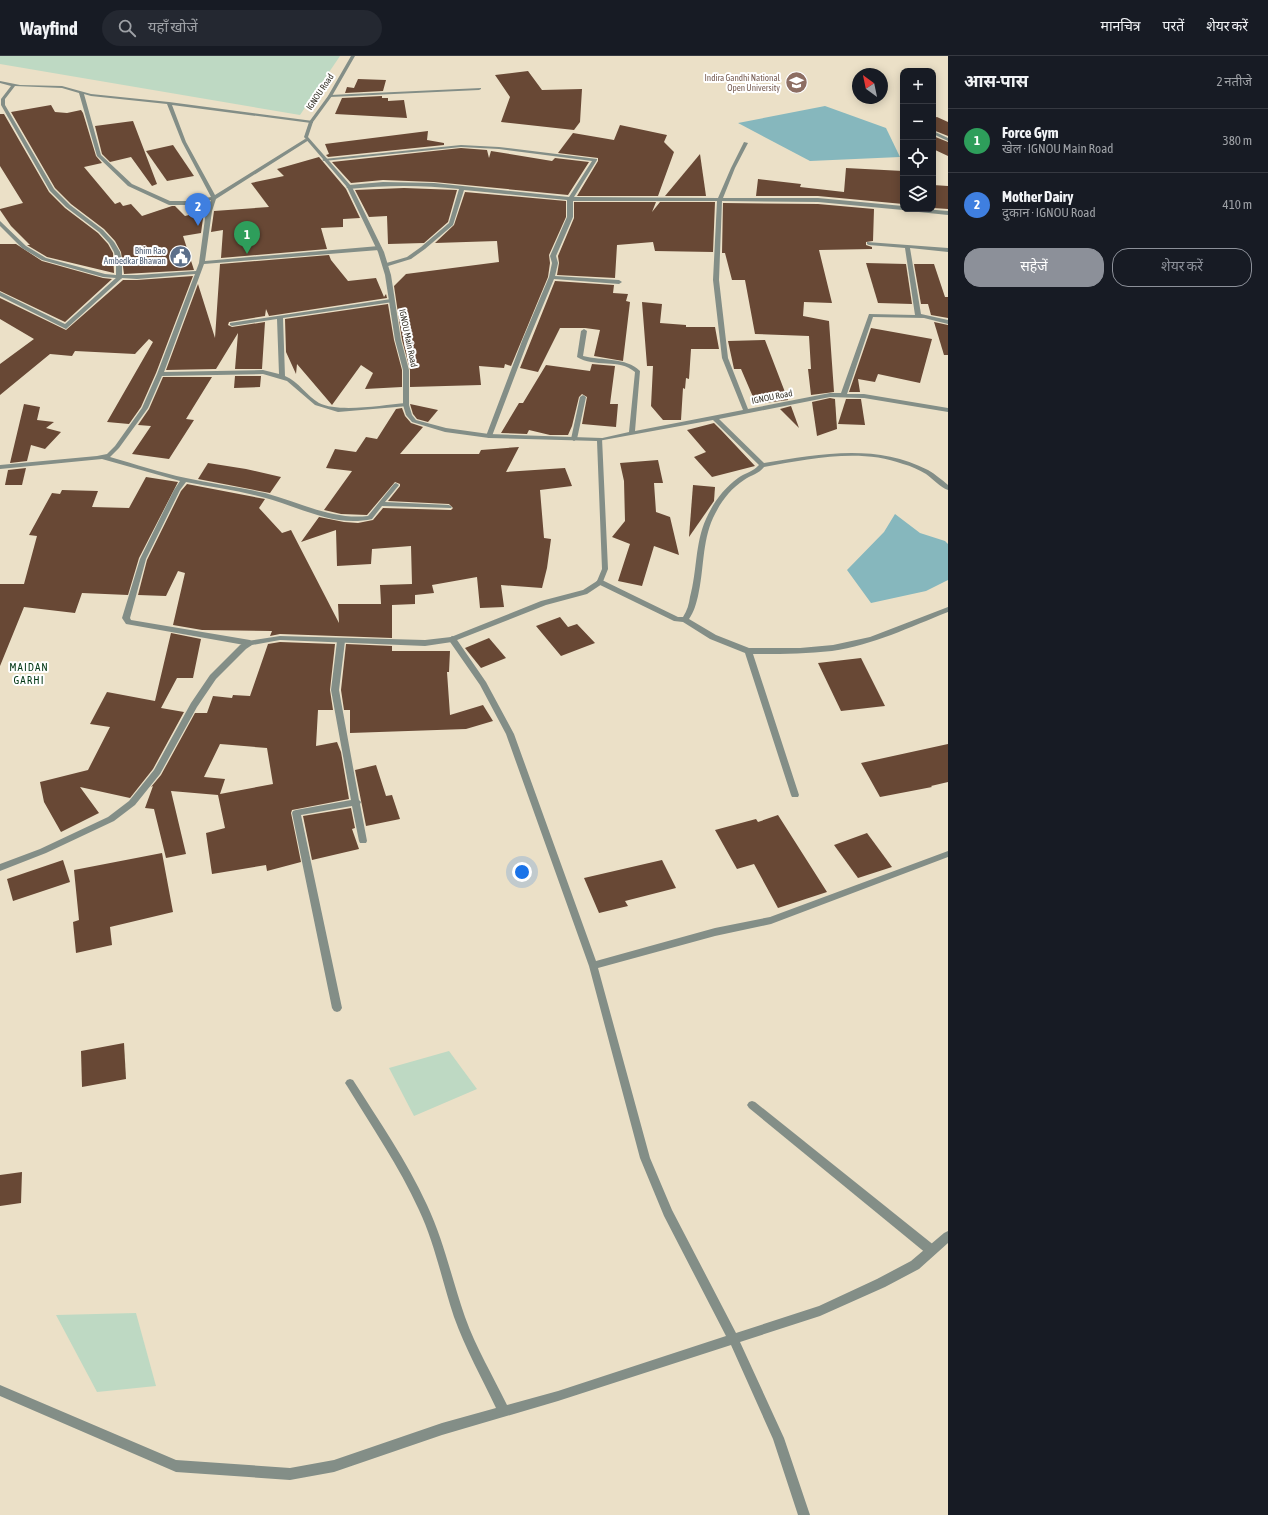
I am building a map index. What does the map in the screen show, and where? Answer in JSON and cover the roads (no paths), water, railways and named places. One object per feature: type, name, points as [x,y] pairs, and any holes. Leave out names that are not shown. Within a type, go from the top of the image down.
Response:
[{"type":"street","name":"IGNOU Road","points":[[307,140],[306,135],[311,122],[330,96],[353,56]]},
{"type":"street","points":[[0,82],[14,85],[62,87],[81,93],[311,122]]},
{"type":"street","points":[[14,85],[2,99],[3,105],[52,190],[68,206],[101,231],[114,247],[119,261],[120,278]]},
{"type":"street","points":[[330,96],[479,89]]},
{"type":"street","points":[[81,93],[99,156],[130,185],[169,203],[190,203],[214,198],[307,140]]},
{"type":"street","points":[[0,467],[104,456],[112,453],[145,408],[160,374],[202,264],[209,211],[214,198],[184,142],[169,103]]},
{"type":"street","points":[[936,134],[948,140]]},
{"type":"street","name":"IGNOU Main Road","points":[[307,140],[349,187],[379,248],[388,275],[398,340],[406,370],[406,404],[409,415],[414,421],[445,430],[489,436],[574,439],[595,438],[600,440]]},
{"type":"street","points":[[746,143],[733,168],[720,199],[716,289],[725,358],[746,411]]},
{"type":"street","points":[[324,160],[461,146],[499,148],[595,160],[570,198],[570,217],[553,256],[555,263],[552,277],[525,341],[489,436]]},
{"type":"street","points":[[349,187],[383,184],[462,187],[570,198],[818,200],[900,208]]},
{"type":"street","points":[[385,265],[409,258],[424,248],[451,224],[462,187]]},
{"type":"street","points":[[936,212],[948,213]]},
{"type":"street","points":[[0,223],[24,247],[44,259],[105,276],[120,278],[199,272]]},
{"type":"street","points":[[870,243],[948,250]]},
{"type":"street","points":[[907,246],[917,312],[922,317]]},
{"type":"street","points":[[202,264],[379,248]]},
{"type":"street","points":[[552,277],[619,282]]},
{"type":"street","points":[[0,294],[66,327],[120,278]]},
{"type":"street","points":[[232,324],[391,301]]},
{"type":"street","points":[[844,394],[871,314],[922,317],[948,322]]},
{"type":"street","points":[[280,317],[282,378]]},
{"type":"street","points":[[584,331],[580,357],[594,361],[614,362],[633,366],[638,372],[632,434]]},
{"type":"street","points":[[160,374],[263,372],[289,380],[317,404],[328,408],[338,410],[406,404]]},
{"type":"street","name":"IGNOU Road","points":[[600,440],[830,395],[844,394],[864,396],[948,410]]},
{"type":"street","points":[[574,439],[583,397]]},
{"type":"street","points":[[714,417],[759,461],[762,466]]},
{"type":"street","points":[[184,480],[177,490],[143,559],[126,618],[129,622],[250,643],[280,638],[425,643],[452,639],[544,603],[585,592],[600,582],[605,570],[600,440]]},
{"type":"street","points":[[685,620],[689,616],[694,598],[704,533],[707,523],[723,493],[741,479],[760,469],[762,466],[834,454],[873,455],[906,463],[932,476],[948,488]]},
{"type":"street","points":[[104,456],[184,480],[264,495],[306,511],[339,518],[360,520],[370,518],[396,485]]},
{"type":"street","points":[[380,504],[449,507]]},
{"type":"street","points":[[600,582],[677,619],[685,620],[714,637],[748,652],[800,651],[855,644],[872,639],[948,609]]},
{"type":"street","points":[[452,639],[482,684],[510,734],[593,966],[645,1158],[668,1214],[734,1338],[778,1438],[804,1515]]},
{"type":"street","points":[[341,641],[335,690],[357,802],[363,842]]},
{"type":"street","points":[[0,868],[43,851],[111,819],[132,803],[157,772],[194,705],[213,677],[243,647],[250,643]]},
{"type":"street","points":[[748,652],[795,795]]},
{"type":"street","points":[[337,1008],[296,813],[357,802]]},
{"type":"street","points":[[593,966],[715,932],[771,920],[948,854]]},
{"type":"street","points":[[350,1083],[398,1160],[423,1207],[433,1230],[461,1321],[504,1412]]},
{"type":"street","points":[[752,1105],[931,1250]]},
{"type":"street","points":[[0,1390],[176,1466],[290,1474],[334,1466],[442,1429],[504,1412],[827,1308],[881,1283],[915,1264],[948,1236]]},
{"type":"water","points":[[825,106],[886,128],[900,157],[810,161],[738,123]]},
{"type":"water","points":[[895,514],[920,533],[945,541],[948,544],[948,580],[926,591],[871,603],[847,570],[884,532]]},
{"type":"place","name":"Indira Gandhi National Open University","points":[[796,83]]},
{"type":"place","name":"Mother Dairy","points":[[198,226]]},
{"type":"place","name":"Force Gym","points":[[247,254]]},
{"type":"place","name":"Bhim Rao Ambedkar Bhawan","points":[[181,256]]},
{"type":"district","name":"MAIDAN GARHI","points":[[29,673]]}]
